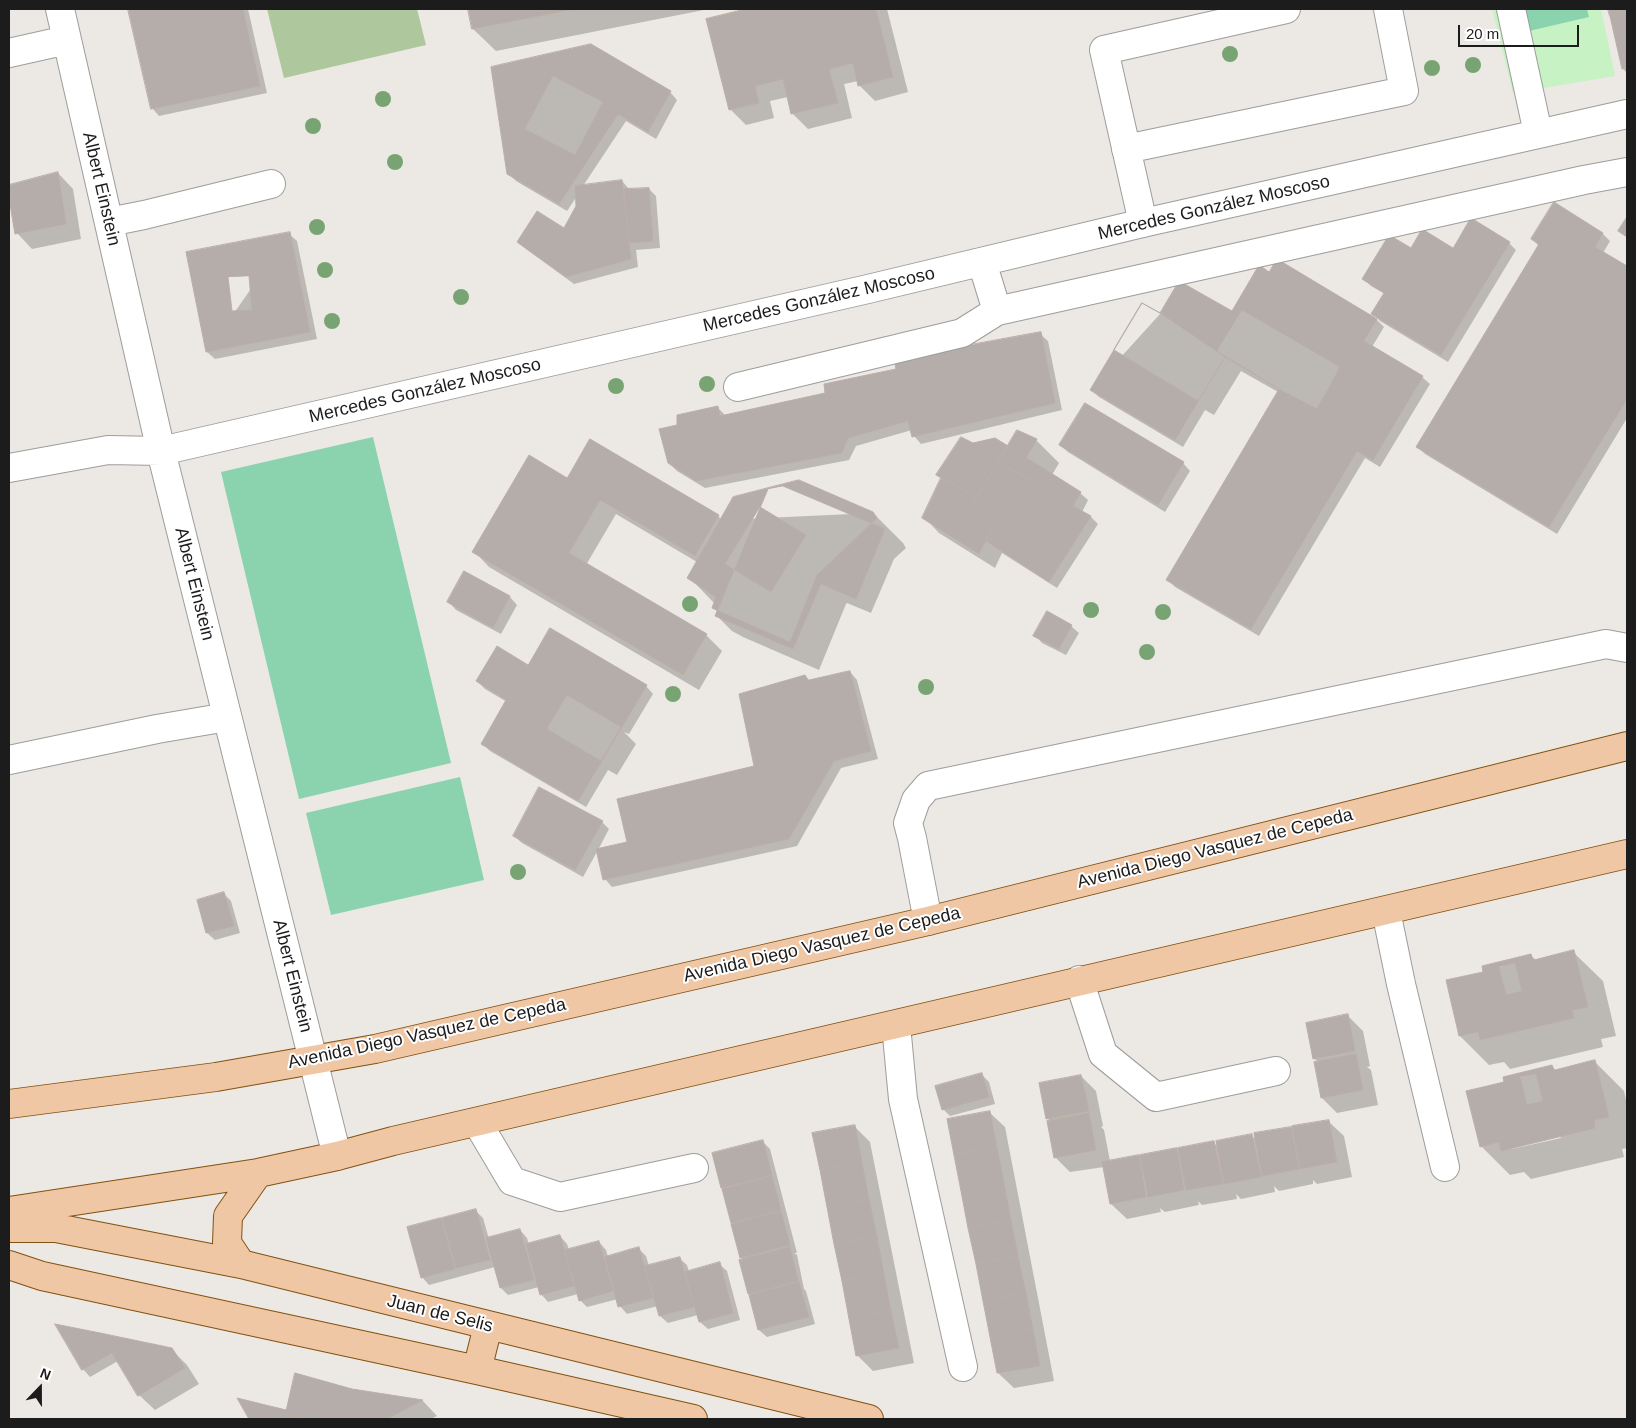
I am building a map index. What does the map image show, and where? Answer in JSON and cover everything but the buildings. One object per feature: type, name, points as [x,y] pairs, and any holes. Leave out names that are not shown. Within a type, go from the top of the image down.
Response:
[{"type":"main road","name":"Avenida Diego Vasquez de Cepeda","points":[[9,1104],[216,1076],[375,1049],[928,921],[1627,746]]},
{"type":"main road","points":[[9,1211],[258,1173],[337,1156],[1080,980],[1627,854]]},
{"type":"main road","points":[[241,1264],[227,1242],[228,1216],[258,1173]]},
{"type":"main road","name":"Juan de Selis","points":[[9,1228],[56,1228],[241,1264],[869,1419]]},
{"type":"main road","points":[[9,1265],[42,1276],[477,1370],[693,1419]]},
{"type":"main road","points":[[477,1370],[488,1326]]},
{"type":"street","name":"Albert Einstein","points":[[60,9],[161,451],[337,1156]]},
{"type":"street","points":[[1143,224],[1104,50],[1286,9]]},
{"type":"street","points":[[1126,149],[1404,91],[1388,9]]},
{"type":"street","points":[[1511,9],[1538,133]]},
{"type":"street","points":[[9,53],[67,40]]},
{"type":"street","name":"Mercedes González Moscoso","points":[[9,468],[108,450],[161,451],[1627,114]]},
{"type":"street","points":[[738,387],[962,333],[997,311],[1627,172]]},
{"type":"street","points":[[109,222],[144,216],[270,184]]},
{"type":"street","points":[[982,262],[997,311]]},
{"type":"street","points":[[928,921],[908,822],[916,800],[928,786],[1606,644],[1627,648]]},
{"type":"street","points":[[9,760],[157,729],[227,717]]},
{"type":"street","points":[[1386,911],[1401,984],[1445,1167]]},
{"type":"street","points":[[1080,980],[1103,1054],[1156,1097],[1276,1071]]},
{"type":"street","points":[[896,1025],[902,1099],[964,1367]]},
{"type":"street","points":[[477,1122],[512,1181],[560,1197],[694,1168]]},
{"type":"green space","points":[[267,9],[417,9],[426,45],[284,78]]},
{"type":"green space","points":[[1492,9],[1601,9],[1615,76],[1513,93]]},
{"type":"green space","points":[[1523,9],[1587,9],[1589,17],[1529,31]]},
{"type":"green space","points":[[373,437],[451,763],[299,799],[221,472]]},
{"type":"green space","points":[[460,777],[484,880],[331,915],[306,813]]}]
